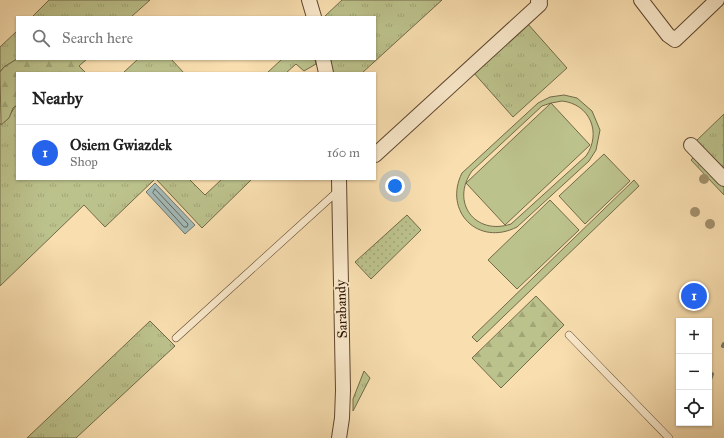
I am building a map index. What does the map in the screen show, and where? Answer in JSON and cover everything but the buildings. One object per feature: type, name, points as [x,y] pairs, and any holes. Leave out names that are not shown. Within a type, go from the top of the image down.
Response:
[{"type":"street","points":[[309,0],[314,16]]},
{"type":"street","points":[[376,154],[540,4],[538,2],[540,0]]},
{"type":"street","points":[[641,0],[668,35],[673,39],[677,39],[716,0]]},
{"type":"street","points":[[323,60],[326,72]]},
{"type":"street","points":[[691,145],[724,179]]},
{"type":"street","name":"Sarabandy","points":[[342,184],[344,436]]},
{"type":"lane","points":[[176,338],[342,184]]},
{"type":"lane","points":[[569,335],[670,438]]},
{"type":"green space","points":[[49,0],[150,0],[132,16],[33,16]]},
{"type":"green space","points":[[342,0],[442,0],[363,72],[332,72],[330,60],[376,60],[376,16],[325,16]]},
{"type":"green space","points":[[527,23],[567,68],[513,117],[473,72]]},
{"type":"green space","points":[[16,32],[16,60],[4,67],[0,72],[0,47]]},
{"type":"green space","points":[[16,60],[86,60],[79,66],[85,72],[16,72],[16,106],[13,108],[9,118],[1,125],[0,72],[4,67]]},
{"type":"green space","points":[[137,60],[172,60],[183,72],[124,72]]},
{"type":"green space","points":[[281,60],[315,60],[316,64],[304,71],[296,64],[287,72],[268,72]]},
{"type":"green space","points":[[564,95],[577,98],[592,111],[600,130],[596,150],[589,161],[517,227],[503,232],[489,232],[477,229],[468,222],[461,212],[457,200],[457,187],[462,173],[538,103],[550,97]],"holes":[[[562,101],[572,103],[580,108],[590,121],[593,129],[593,138],[591,147],[586,156],[511,224],[498,226],[487,225],[477,221],[470,214],[465,205],[464,194],[466,183],[472,171],[542,106]]]},
{"type":"green space","points":[[551,103],[590,145],[505,225],[466,183]]},
{"type":"green space","points":[[16,106],[16,180],[154,180],[105,227],[84,205],[0,286],[0,124],[6,121]]},
{"type":"green space","points":[[724,114],[724,172],[694,143]]},
{"type":"green space","points":[[604,154],[630,181],[585,224],[559,196]]},
{"type":"green space","points":[[695,156],[724,185],[724,195],[691,160]]},
{"type":"green space","points":[[157,180],[190,180],[205,195],[221,180],[251,180],[202,228]]},
{"type":"green space","points":[[634,180],[639,186],[477,342],[472,337]]},
{"type":"green space","points":[[550,200],[579,230],[517,289],[488,260]]},
{"type":"green space","points":[[407,215],[421,230],[371,279],[355,262]]},
{"type":"green space","points":[[536,296],[564,325],[501,388],[472,358]]},
{"type":"green space","points":[[150,321],[175,346],[76,438],[27,438]]},
{"type":"green space","points":[[364,371],[370,378],[353,411],[353,399]]},
{"type":"water","points":[[155,183],[195,225],[185,234],[146,192]]},
{"type":"place","name":"Osiem Gwiazdek","points":[[694,296]]}]
